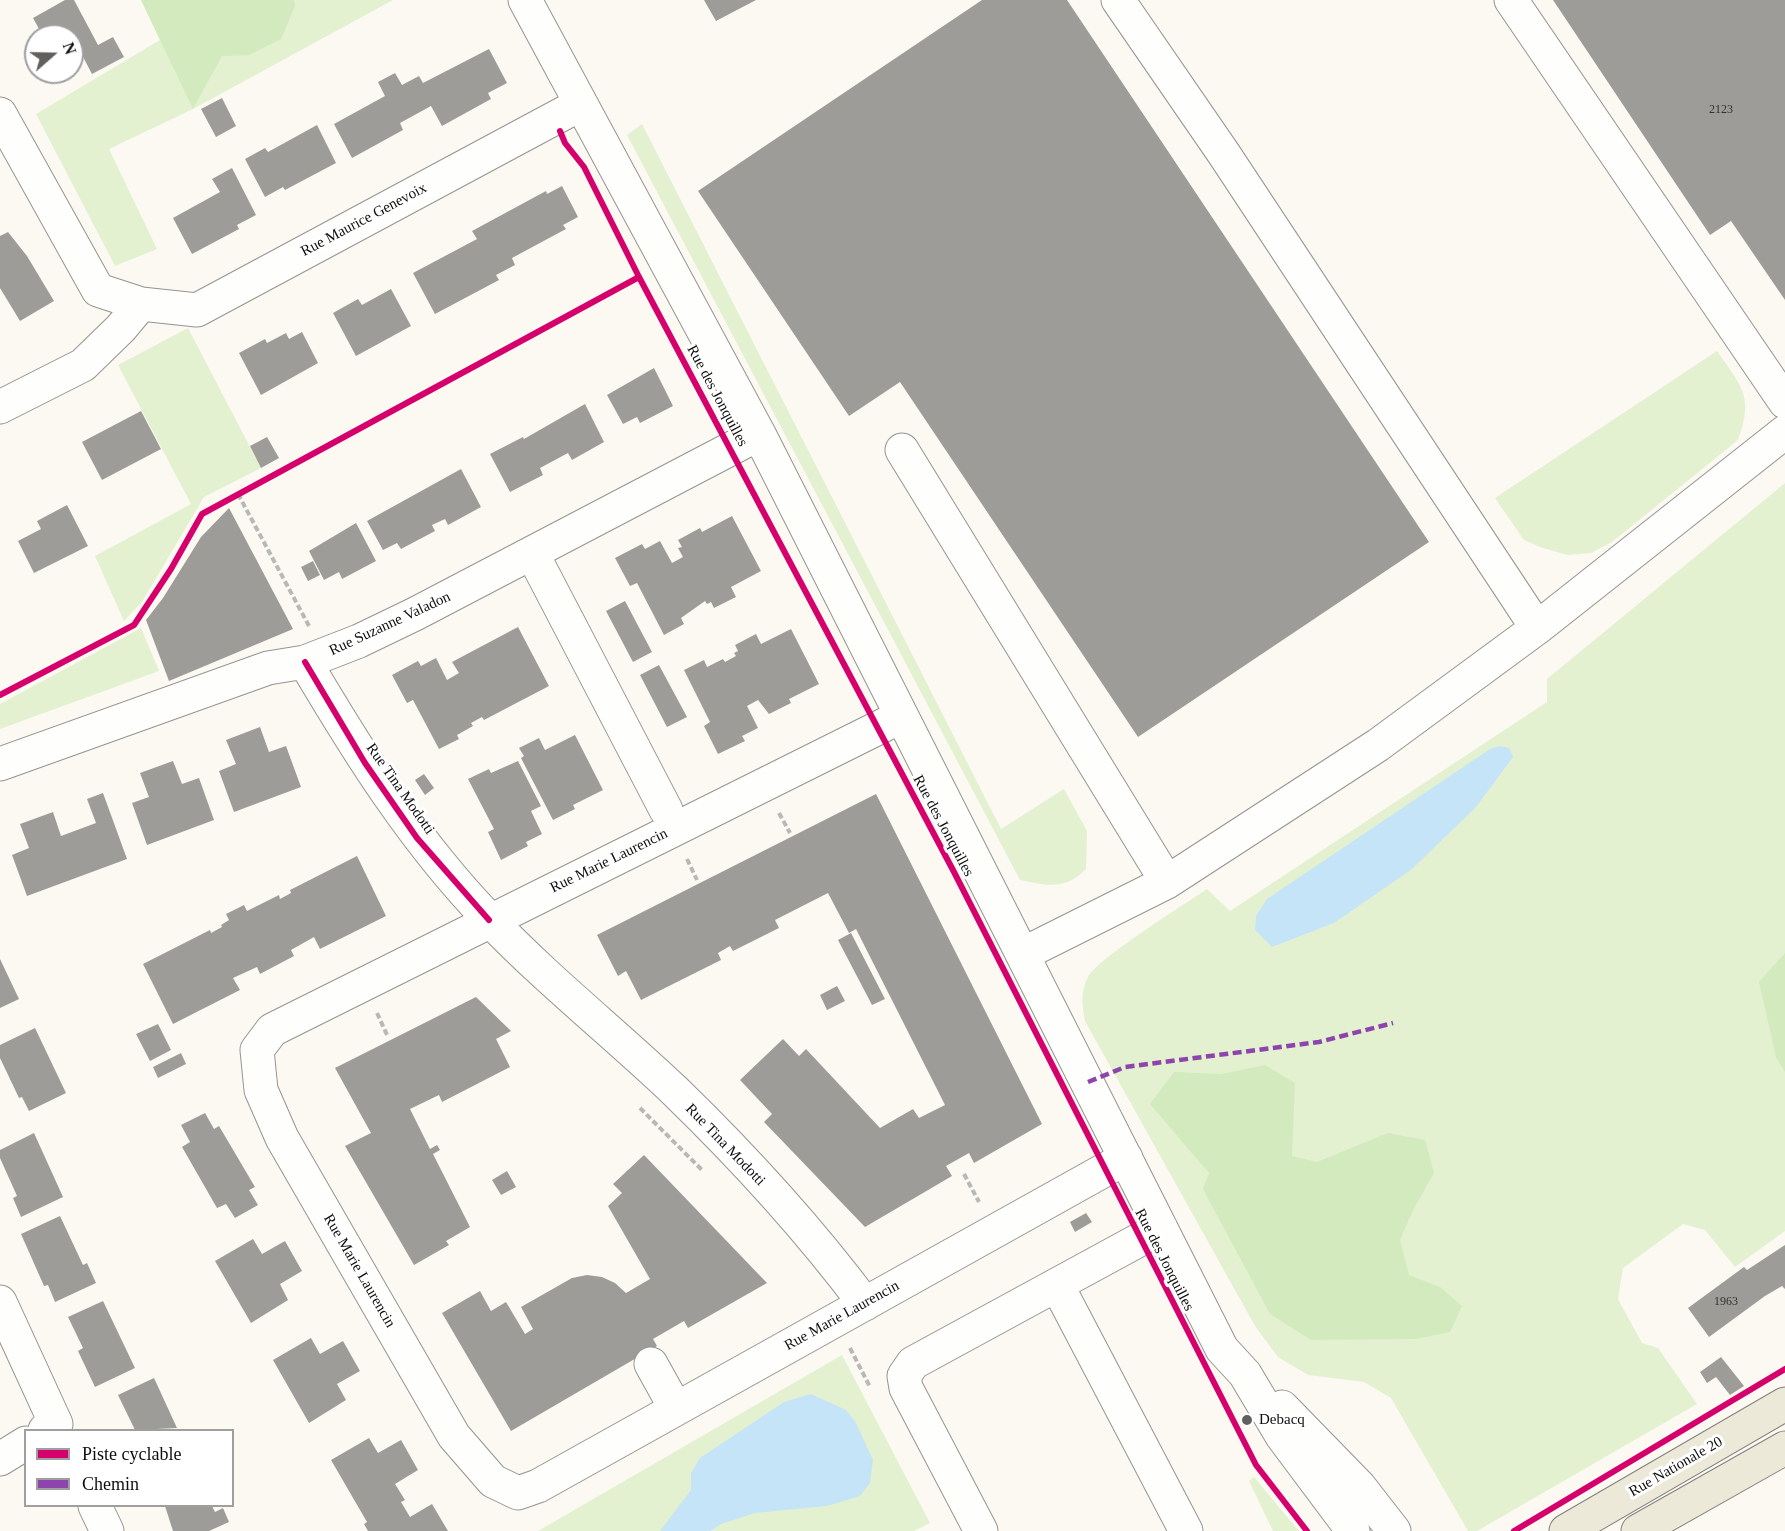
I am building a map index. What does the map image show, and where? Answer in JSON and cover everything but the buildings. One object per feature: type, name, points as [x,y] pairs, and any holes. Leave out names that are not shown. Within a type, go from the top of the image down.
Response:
[{"type":"main road","name":"Rue Nationale 20","points":[[1566,1531],[1785,1404]]},
{"type":"main road","points":[[1638,1531],[1785,1448]]},
{"type":"street","name":"Rue des Jonquilles","points":[[525,0],[759,434],[900,717],[1023,954],[1222,1349],[1245,1374],[1282,1436],[1353,1531]]},
{"type":"street","points":[[1118,0],[1230,164],[1537,628]]},
{"type":"street","points":[[1511,0],[1785,402]]},
{"type":"street","name":"Rue Maurice Genevoix","points":[[0,114],[98,290],[141,304],[197,310],[581,104]]},
{"type":"street","points":[[0,407],[83,365],[122,328],[141,304]]},
{"type":"street","points":[[1023,954],[1167,882],[1378,744],[1537,628],[1785,432]]},
{"type":"street","name":"Rue Suzanne Valadon","points":[[0,764],[268,668],[305,662],[359,641],[416,614],[759,434]]},
{"type":"street","points":[[902,450],[1167,882]]},
{"type":"street","points":[[532,553],[666,810]]},
{"type":"street","name":"Rue Tina Modotti","points":[[305,662],[365,763],[417,837],[489,920],[676,1093],[822,1246],[865,1304]]},
{"type":"street","name":"Rue Marie Laurencin","points":[[900,717],[272,1030],[257,1050],[261,1090],[282,1138],[454,1436],[492,1481],[518,1493],[538,1486],[1126,1158]]},
{"type":"street","points":[[981,1531],[906,1388],[904,1376],[913,1363],[1161,1228]]},
{"type":"street","points":[[1057,1286],[1186,1531]]},
{"type":"street","points":[[0,1302],[54,1428]]},
{"type":"street","points":[[651,1364],[676,1409]]},
{"type":"street","points":[[1245,1374],[1280,1405],[1359,1486],[1394,1531]]},
{"type":"street","points":[[1268,1410],[1342,1489],[1373,1531]]},
{"type":"street","points":[[0,1459],[24,1444]]},
{"type":"street","points":[[95,1507],[107,1531]]},
{"type":"path","points":[[238,494],[310,630]]},
{"type":"green space","points":[[141,0],[393,0],[193,109],[109,149],[157,249],[115,266],[36,114],[160,40]]},
{"type":"green space","points":[[141,0],[294,0],[295,6],[281,39],[249,55],[222,56],[193,109]]},
{"type":"green space","points":[[642,124],[1001,829],[1064,789],[1087,831],[1086,869],[1078,876],[1056,885],[1020,880],[627,135]]},
{"type":"green space","points":[[188,328],[261,468],[204,497],[142,602],[124,621],[95,556],[191,504],[118,365]]},
{"type":"green space","points":[[1717,351],[1743,392],[1745,413],[1738,440],[1612,542],[1591,553],[1567,555],[1524,540],[1495,498]]},
{"type":"green space","points":[[1785,483],[1785,1231],[1735,1267],[1705,1230],[1683,1224],[1623,1268],[1618,1299],[1642,1343],[1658,1348],[1697,1404],[1477,1531],[1468,1531],[1391,1398],[1364,1382],[1308,1375],[1278,1357],[1255,1326],[1085,1021],[1084,988],[1088,977],[1107,958],[1207,889],[1230,911],[1547,702],[1547,679]]},
{"type":"green space","points":[[141,628],[159,671],[0,729],[0,704]]},
{"type":"green space","points":[[1785,953],[1785,1072],[1776,1057],[1759,982]]},
{"type":"green space","points":[[1265,1065],[1295,1083],[1292,1156],[1317,1162],[1388,1133],[1425,1140],[1434,1173],[1413,1210],[1400,1240],[1409,1275],[1440,1287],[1462,1306],[1450,1332],[1416,1339],[1311,1340],[1270,1314],[1203,1189],[1209,1173],[1150,1104],[1174,1072],[1221,1074]]},
{"type":"green space","points":[[842,1355],[930,1523],[914,1531],[538,1531]]},
{"type":"green space","points":[[1254,1477],[1299,1531],[1273,1531],[1249,1481]]},
{"type":"water","points":[[1500,746],[1509,748],[1513,757],[1476,807],[1412,869],[1334,923],[1272,947],[1255,930],[1256,916],[1267,899],[1490,749]]},
{"type":"water","points":[[811,1394],[846,1410],[855,1421],[873,1460],[870,1483],[860,1496],[827,1506],[755,1513],[721,1524],[710,1531],[660,1531],[691,1490],[691,1473],[700,1458],[784,1402]]},
{"type":"marked path","points":[[1088,1082],[1125,1067],[1319,1042],[1393,1023]]},
{"type":"cycle path","points":[[560,131],[565,143],[584,167],[639,277],[954,872],[1256,1465],[1307,1531]]},
{"type":"cycle path","points":[[0,695],[134,625],[171,569],[202,514],[639,277]]},
{"type":"cycle path","points":[[305,662],[365,763],[417,838],[489,920]]},
{"type":"cycle path","points":[[1514,1531],[1785,1369]]},
{"type":"place","name":"Debacq","points":[[1247,1420]]}]
